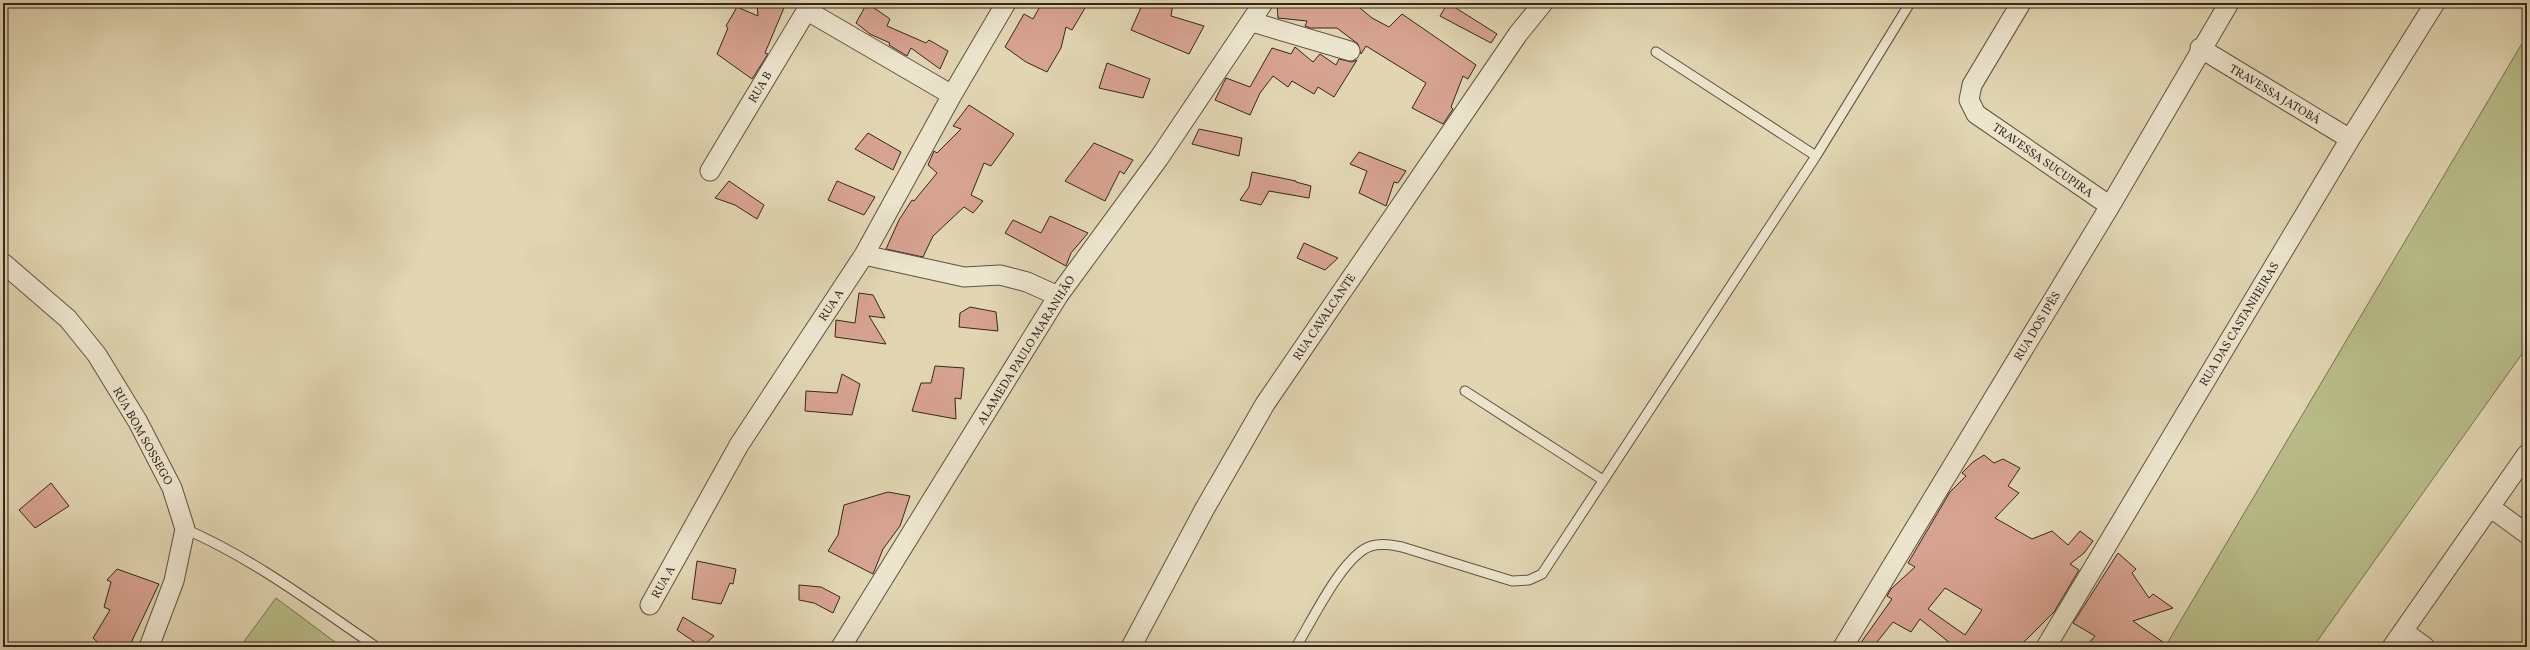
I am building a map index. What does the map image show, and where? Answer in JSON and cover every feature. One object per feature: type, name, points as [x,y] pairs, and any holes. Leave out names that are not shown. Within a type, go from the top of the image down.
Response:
[{"type":"street","name":"RUA A","points":[[650,605],[739,445],[864,255],[952,95],[1006,3]]},
{"type":"street","name":"ALAMEDA PAULO MARANHÃO","points":[[841,647],[1058,296],[1160,158],[1252,22],[1263,3]]},
{"type":"street","name":"RUA CAVALCANTE","points":[[1131,647],[1204,510],[1265,404],[1518,34],[1543,3]]},
{"type":"street","name":"TRAVESSA SUCUPIRA","points":[[2021,3],[1972,85],[1969,100],[1976,114],[2110,206]]},
{"type":"street","name":"RUA DOS IPÊS","points":[[1843,647],[2110,206],[2200,48],[2229,3]]},
{"type":"street","name":"RUA DAS CASTANHEIRAS","points":[[2046,647],[2350,139],[2435,3]]},
{"type":"street","points":[[808,7],[952,95]]},
{"type":"street","name":"RUA B","points":[[710,171],[808,7]]},
{"type":"street","points":[[1252,22],[1350,51]]},
{"type":"street","name":"TRAVESSA JATOBÁ","points":[[2200,48],[2350,139]]},
{"type":"street","points":[[864,255],[964,277],[1000,275],[1027,282],[1058,296]]},
{"type":"street","name":"RUA BOM SOSSEGO","points":[[3,263],[68,319],[97,355],[138,422],[172,488],[185,529],[174,581],[149,647]]},
{"type":"street","points":[[2392,647],[2527,454]]},
{"type":"street","points":[[2490,507],[2527,534]]},
{"type":"street","points":[[2403,631],[2425,647]]},
{"type":"lane","points":[[1296,647],[1346,564],[1360,552],[1372,546],[1386,544],[1512,580],[1528,580],[1542,574],[1816,156],[1910,3]]},
{"type":"lane","points":[[1656,52],[1816,156]]},
{"type":"lane","points":[[1465,391],[1603,480]]},
{"type":"lane","points":[[185,529],[221,545],[254,563],[375,646]]},
{"type":"green space","points":[[2527,35],[2527,347],[2313,647],[2165,647]]},
{"type":"green space","points":[[276,598],[339,645],[338,647],[240,647]]},
{"type":"building","points":[[757,3],[786,3],[765,53],[768,54],[752,79],[717,54],[728,28],[726,26],[737,7],[758,16]]},
{"type":"building","points":[[867,3],[890,19],[887,26],[926,43],[929,40],[948,51],[940,69],[911,48],[907,56],[889,45],[890,43],[870,34],[856,23]]},
{"type":"building","points":[[1042,3],[1088,3],[1072,30],[1066,27],[1061,48],[1047,72],[1026,62],[1005,47],[1024,14],[1033,19]]},
{"type":"building","points":[[1143,3],[1173,3],[1171,16],[1204,26],[1189,54],[1131,30]]},
{"type":"building","points":[[1277,3],[1354,3],[1372,18],[1389,27],[1402,14],[1476,65],[1468,79],[1463,76],[1451,107],[1453,109],[1443,124],[1412,108],[1426,83],[1366,46],[1361,54],[1358,44],[1337,28],[1310,28],[1305,26],[1307,21],[1278,18]]},
{"type":"building","points":[[1448,3],[1497,34],[1491,43],[1440,16]]},
{"type":"building","points":[[1295,47],[1313,62],[1320,54],[1336,65],[1339,59],[1352,62],[1357,60],[1334,97],[1318,87],[1314,94],[1292,81],[1288,87],[1273,76],[1260,93],[1250,115],[1215,100],[1226,78],[1250,87],[1272,48],[1291,54]]},
{"type":"building","points":[[1107,63],[1150,79],[1143,98],[1099,88]]},
{"type":"building","points":[[969,105],[1014,134],[991,166],[984,163],[971,195],[983,201],[973,213],[964,207],[933,236],[923,257],[886,249],[899,220],[912,200],[914,201],[937,173],[928,165],[934,151],[937,153],[961,129],[953,126]]},
{"type":"building","points":[[1199,129],[1242,138],[1239,156],[1192,144]]},
{"type":"building","points":[[868,133],[901,152],[893,170],[855,149]]},
{"type":"building","points":[[1094,143],[1133,160],[1124,174],[1120,171],[1105,201],[1065,181]]},
{"type":"building","points":[[1359,152],[1406,171],[1398,183],[1394,182],[1386,206],[1359,193],[1367,171],[1350,164]]},
{"type":"building","points":[[1252,172],[1296,181],[1311,186],[1309,198],[1269,191],[1261,205],[1240,200],[1249,187]]},
{"type":"building","points":[[729,181],[764,205],[757,219],[735,205],[715,198]]},
{"type":"building","points":[[837,181],[875,197],[864,215],[828,200]]},
{"type":"building","points":[[1050,216],[1088,233],[1071,253],[1066,266],[1005,233],[1013,220],[1041,233]]},
{"type":"building","points":[[1304,243],[1338,258],[1325,270],[1297,258]]},
{"type":"building","points":[[859,293],[873,295],[885,318],[869,316],[886,344],[835,337],[836,320],[855,323]]},
{"type":"building","points":[[970,307],[996,312],[998,331],[959,327],[960,313]]},
{"type":"building","points":[[935,366],[964,368],[961,399],[955,398],[956,419],[912,411],[921,383],[931,383]]},
{"type":"building","points":[[842,374],[860,384],[852,415],[805,411],[806,391],[837,393]]},
{"type":"building","points":[[1984,455],[1994,463],[2003,459],[2020,468],[2008,486],[2019,493],[1995,518],[2032,539],[2052,531],[2068,545],[2080,531],[2093,541],[2084,553],[2070,564],[2079,570],[2054,612],[2019,647],[1955,647],[1920,619],[1911,632],[1893,622],[1873,647],[1864,647],[1860,644],[1892,599],[1887,596],[1891,589],[1915,567],[1908,563],[1950,492],[1966,476],[1962,473],[1973,462]],"holes":[[[1945,588],[1982,610],[1965,635],[1928,609]]]},
{"type":"building","points":[[51,483],[69,506],[35,528],[19,510]]},
{"type":"building","points":[[888,492],[910,496],[900,526],[883,549],[873,574],[828,551],[838,535],[844,505]]},
{"type":"building","points":[[2118,553],[2136,569],[2132,573],[2149,598],[2153,594],[2173,608],[2133,621],[2170,647],[2085,647],[2095,636],[2073,623]]},
{"type":"building","points":[[697,561],[736,569],[733,584],[730,583],[721,604],[692,599]]},
{"type":"building","points":[[117,569],[159,584],[129,647],[103,647],[93,638],[110,610],[104,607],[111,582],[107,580]]},
{"type":"building","points":[[799,585],[821,587],[840,597],[833,613],[814,603],[799,600]]},
{"type":"building","points":[[683,617],[714,636],[702,647],[677,630]]}]
